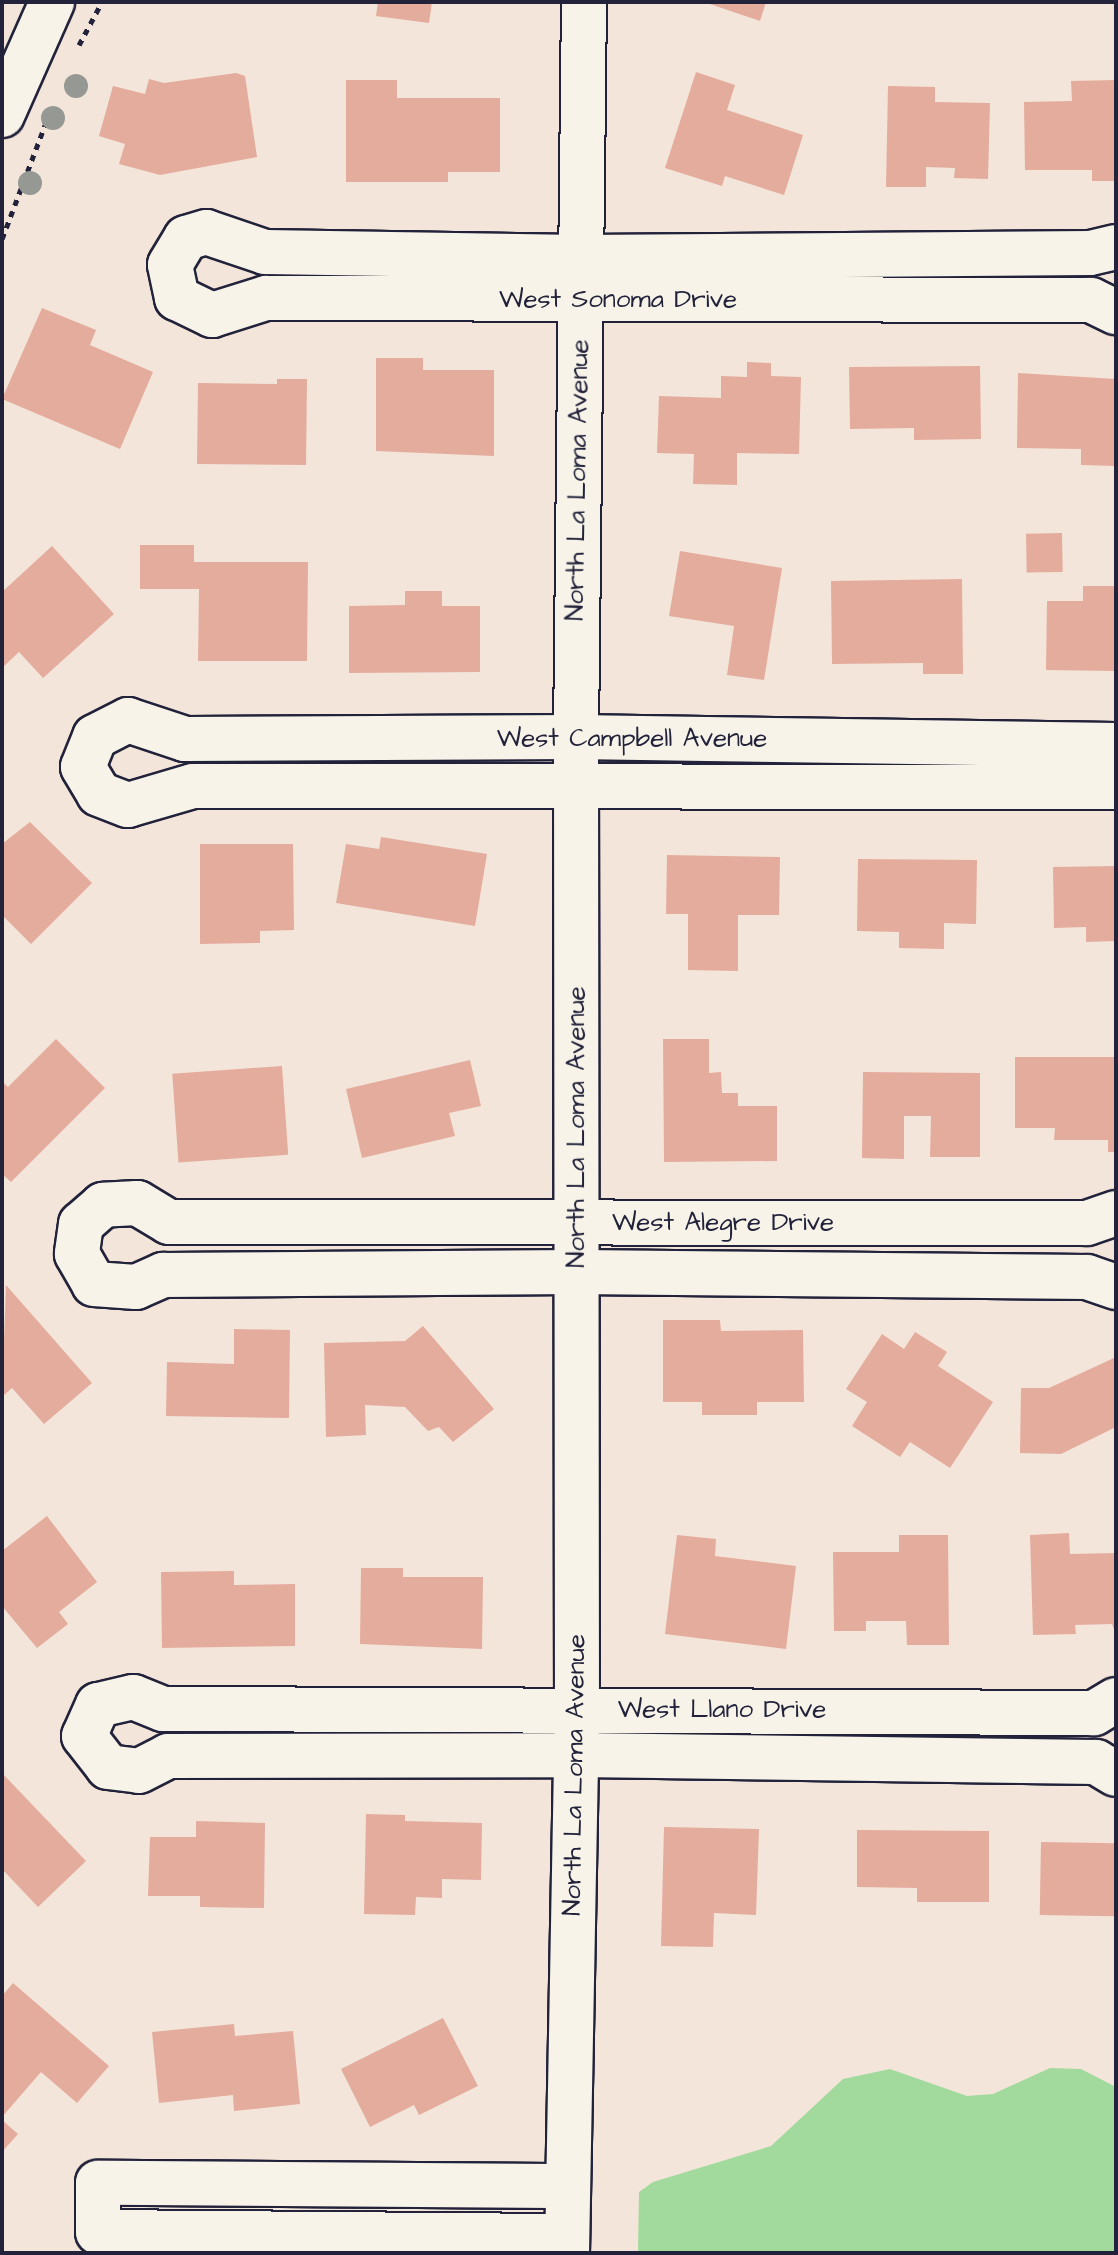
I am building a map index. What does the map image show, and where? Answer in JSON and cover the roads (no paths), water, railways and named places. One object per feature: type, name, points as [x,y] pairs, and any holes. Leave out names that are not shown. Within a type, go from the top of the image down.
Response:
[{"type":"street","points":[[2,115],[52,2]]},
{"type":"street","name":"North La Loma Avenue","points":[[567,2244],[577,1755],[576,737],[584,2]]},
{"type":"street","name":"West Sonoma Drive","points":[[1116,247],[1090,253],[580,257],[265,252],[206,232],[186,238],[170,265],[177,298],[212,315],[266,298],[1091,300],[1116,312]]},
{"type":"street","points":[[341,253],[341,299]]},
{"type":"street","points":[[893,254],[894,300]]},
{"type":"street","name":"West Campbell Avenue","points":[[1116,745],[576,737],[185,739],[128,720],[95,737],[83,767],[99,794],[128,805],[193,786],[1116,787]]},
{"type":"street","points":[[329,739],[329,786]]},
{"type":"street","points":[[934,788],[936,743]]},
{"type":"street","name":"West Alegre Drive","points":[[1116,1213],[1087,1223],[169,1222],[137,1203],[103,1205],[81,1224],[77,1254],[94,1284],[136,1287],[163,1275],[577,1272],[1087,1277],[1116,1287]]},
{"type":"street","points":[[320,1222],[322,1274]]},
{"type":"street","points":[[886,1223],[887,1275]]},
{"type":"street","name":"West Llano Drive","points":[[1116,1700],[1094,1713],[163,1709],[133,1697],[98,1705],[84,1736],[108,1767],[139,1771],[168,1756],[577,1755],[1096,1762],[1116,1774]]},
{"type":"street","points":[[317,1709],[319,1756]]},
{"type":"street","points":[[887,1711],[888,1759]]},
{"type":"street","points":[[566,2186],[98,2183],[98,2232],[324,2234],[567,2244]]},
{"type":"street","points":[[324,2184],[324,2234]]}]
